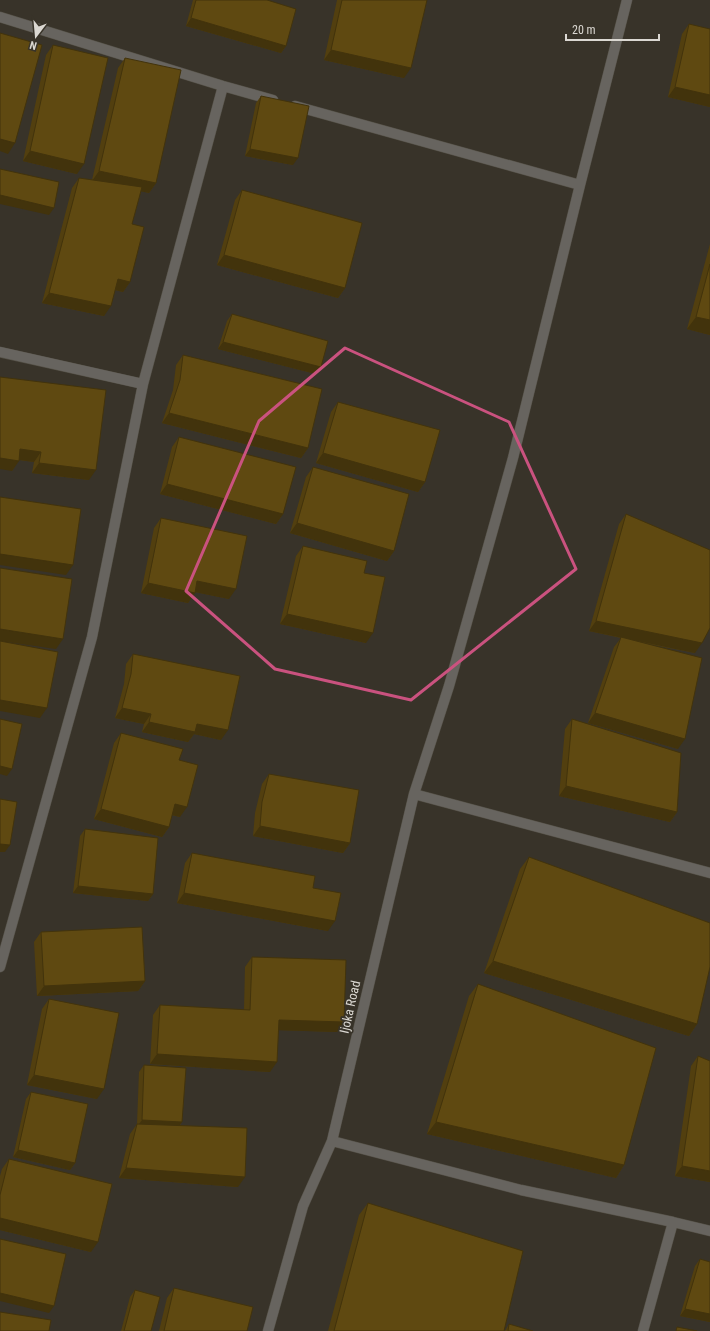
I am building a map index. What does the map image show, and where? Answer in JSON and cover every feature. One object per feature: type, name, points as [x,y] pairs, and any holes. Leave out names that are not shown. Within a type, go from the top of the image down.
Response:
[{"type":"street","name":"Ijoka Road","points":[[268,1331],[303,1206],[332,1141],[414,794],[449,686],[513,458],[627,0]]},
{"type":"street","points":[[0,17],[223,86],[580,185]]},
{"type":"street","points":[[0,967],[92,638],[143,384],[223,86]]},
{"type":"street","points":[[0,352],[143,384]]},
{"type":"street","points":[[414,794],[710,873]]},
{"type":"street","points":[[332,1141],[521,1190],[673,1222],[710,1232]]},
{"type":"street","points":[[643,1331],[673,1222]]},
{"type":"highlighted area","points":[[345,348],[509,422],[576,569],[411,700],[275,669],[186,591],[259,421]]},
{"type":"building","points":[[196,0],[267,0],[296,9],[286,46],[191,18]]},
{"type":"building","points":[[342,0],[427,0],[411,68],[331,50]]},
{"type":"building","points":[[689,24],[710,29],[710,95],[675,87]]},
{"type":"building","points":[[0,33],[42,45],[15,143],[0,139]]},
{"type":"building","points":[[53,45],[108,58],[84,164],[30,151]]},
{"type":"building","points":[[125,58],[181,70],[156,183],[99,171]]},
{"type":"building","points":[[261,96],[309,106],[298,158],[250,149]]},
{"type":"building","points":[[0,169],[59,182],[54,208],[0,195]]},
{"type":"building","points":[[79,178],[142,187],[132,224],[144,227],[130,282],[118,279],[111,306],[49,293]]},
{"type":"building","points":[[242,190],[362,223],[345,288],[224,255]]},
{"type":"building","points":[[710,264],[710,320],[696,317]]},
{"type":"building","points":[[232,314],[328,341],[321,367],[223,342]]},
{"type":"building","points":[[183,355],[322,389],[308,448],[169,413],[180,380]]},
{"type":"building","points":[[0,377],[106,390],[96,470],[39,463],[41,452],[20,449],[19,461],[0,458]]},
{"type":"building","points":[[338,402],[440,430],[425,482],[323,453]]},
{"type":"building","points":[[179,437],[296,467],[283,514],[167,484]]},
{"type":"building","points":[[313,467],[409,494],[394,551],[297,523]]},
{"type":"building","points":[[0,497],[81,509],[73,565],[0,554]]},
{"type":"building","points":[[626,514],[710,550],[710,628],[702,643],[596,621]]},
{"type":"building","points":[[161,518],[247,536],[236,589],[197,581],[195,593],[148,583]]},
{"type":"building","points":[[303,546],[367,561],[364,573],[385,577],[373,633],[287,614]]},
{"type":"building","points":[[0,568],[72,579],[63,639],[0,629]]},
{"type":"building","points":[[621,637],[702,658],[685,739],[595,713]]},
{"type":"building","points":[[0,641],[58,652],[47,708],[0,700]]},
{"type":"building","points":[[133,654],[240,676],[228,730],[197,724],[195,732],[149,722],[151,714],[122,708],[131,674]]},
{"type":"building","points":[[0,719],[22,724],[12,769],[0,766]]},
{"type":"building","points":[[572,719],[681,753],[677,812],[566,786]]},
{"type":"building","points":[[121,733],[183,749],[179,760],[198,765],[187,807],[175,804],[169,827],[101,809]]},
{"type":"building","points":[[269,774],[359,790],[350,843],[260,826],[262,802]]},
{"type":"building","points":[[0,799],[17,802],[10,845],[0,844]]},
{"type":"building","points":[[85,829],[158,838],[153,894],[78,886]]},
{"type":"building","points":[[192,853],[315,876],[313,888],[341,893],[335,921],[184,893]]},
{"type":"building","points":[[529,857],[710,923],[710,967],[697,1024],[493,961]]},
{"type":"building","points":[[142,927],[145,981],[44,986],[41,932]]},
{"type":"building","points":[[252,957],[346,960],[344,1022],[279,1020],[277,1062],[157,1054],[160,1005],[250,1010]]},
{"type":"building","points":[[478,984],[656,1048],[624,1165],[436,1122]]},
{"type":"building","points":[[49,999],[119,1013],[104,1089],[34,1075]]},
{"type":"building","points":[[698,1056],[710,1061],[710,1171],[682,1166]]},
{"type":"building","points":[[144,1065],[186,1068],[182,1122],[142,1120]]},
{"type":"building","points":[[31,1092],[88,1104],[75,1163],[18,1150]]},
{"type":"building","points":[[137,1124],[247,1128],[245,1177],[126,1168]]},
{"type":"building","points":[[9,1159],[112,1184],[98,1242],[0,1218],[0,1195]]},
{"type":"building","points":[[368,1203],[523,1251],[504,1331],[334,1331]]},
{"type":"building","points":[[0,1239],[66,1254],[54,1306],[0,1293]]},
{"type":"building","points":[[700,1259],[710,1262],[710,1314],[685,1309]]},
{"type":"building","points":[[174,1288],[253,1307],[247,1331],[164,1331]]},
{"type":"building","points":[[135,1290],[160,1297],[151,1331],[124,1331]]},
{"type":"building","points":[[0,1312],[51,1320],[49,1331],[0,1331]]},
{"type":"building","points":[[509,1324],[533,1331],[508,1331]]},
{"type":"building","points":[[677,1327],[697,1331],[676,1331]]}]
